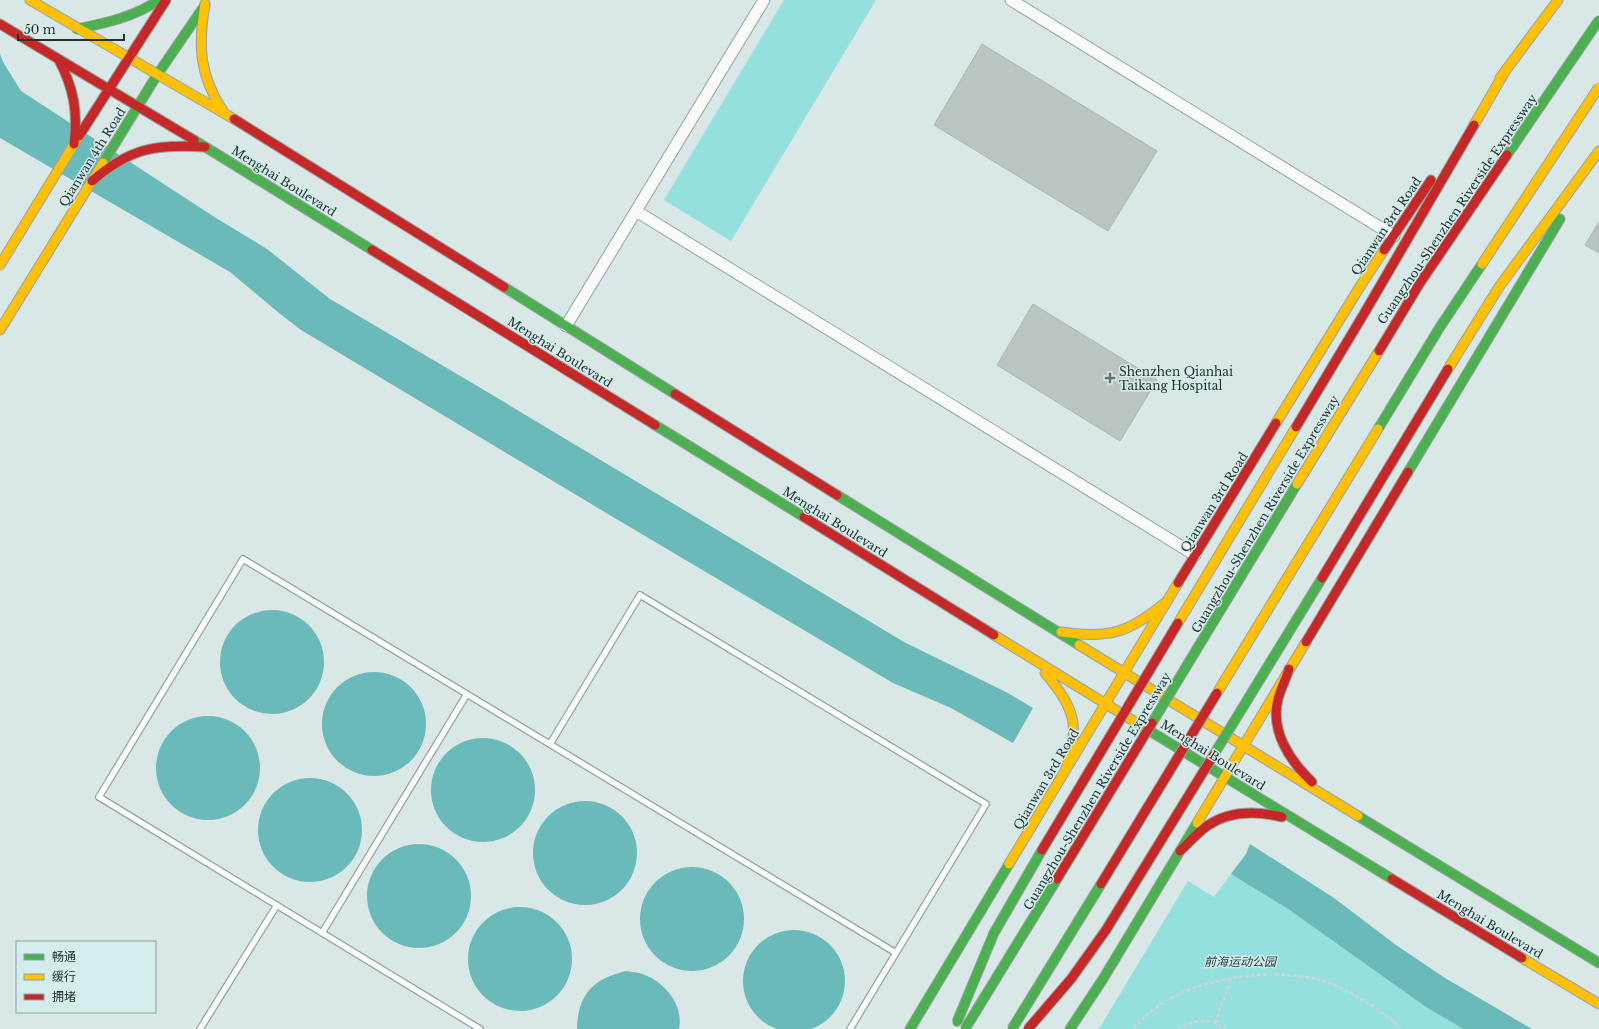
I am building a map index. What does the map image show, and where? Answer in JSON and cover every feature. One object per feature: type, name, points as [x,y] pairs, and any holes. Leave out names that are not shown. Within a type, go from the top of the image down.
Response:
[{"type":"main road","name":"Menghai Boulevard","points":[[30,0],[77,29],[225,113],[1054,631],[1346,811],[1599,963]]},
{"type":"main road","points":[[77,29],[126,18],[139,13],[159,0]]},
{"type":"main road","name":"Qianwan 4th Road","points":[[0,265],[109,88],[166,0]]},
{"type":"main road","name":"Qianwan 3rd Road","points":[[910,1029],[1123,673],[1356,292],[1506,68],[1558,0]]},
{"type":"main road","points":[[207,2],[200,33],[202,62],[210,89],[216,102],[225,113]]},
{"type":"main road","name":"Qianwan 4th Road","points":[[0,330],[138,105],[207,2]]},
{"type":"main road","name":"Guangzhou-Shenzhen Riverside Expressway","points":[[965,1029],[1420,283],[1599,20]]},
{"type":"main road","name":"Menghai Boulevard","points":[[0,24],[138,105],[1224,777],[1599,1004]]},
{"type":"main road","points":[[59,60],[75,96],[77,122],[74,144]]},
{"type":"main road","points":[[954,1029],[994,933],[1011,902],[1365,312],[1506,68]]},
{"type":"main road","points":[[1012,1029],[1440,327],[1599,87]]},
{"type":"main road","points":[[92,181],[105,168],[130,154],[145,149],[176,145],[208,148]]},
{"type":"main road","points":[[1028,1029],[1071,979],[1106,930],[1256,687],[1481,314],[1499,287],[1599,152]]},
{"type":"main road","points":[[1070,1029],[1243,747],[1599,152]]},
{"type":"main road","points":[[1054,631],[1094,636],[1110,634],[1135,626],[1148,618],[1166,602]]},
{"type":"main road","points":[[1030,657],[1058,686],[1068,700],[1072,714],[1074,745],[1071,758],[1065,771]]},
{"type":"main road","points":[[1290,669],[1278,700],[1277,720],[1283,744],[1288,755],[1302,773],[1346,811]]},
{"type":"main road","points":[[1180,851],[1208,825],[1225,817],[1244,812],[1260,812],[1301,823]]},
{"type":"street","points":[[566,326],[764,0]]},
{"type":"street","points":[[1011,0],[1394,236]]},
{"type":"street","points":[[636,211],[1195,555]]},
{"type":"lane","points":[[480,1029],[99,797],[243,559],[896,953]]},
{"type":"lane","points":[[550,744],[640,595],[986,804],[850,1029]]},
{"type":"lane","points":[[322,932],[468,694]]},
{"type":"lane","points":[[200,1029],[277,905]]},
{"type":"path","points":[[1134,1029],[1155,1009],[1176,995],[1195,986],[1263,975],[1302,976],[1337,986],[1357,996],[1391,1019],[1400,1029]]},
{"type":"path","points":[[1215,1023],[1231,979]]},
{"type":"path","points":[[1178,1029],[1194,1022],[1210,1021],[1226,1029]]},
{"type":"green space","points":[[784,0],[876,0],[731,241],[664,200]]},
{"type":"green space","name":"前海运动公园","points":[[1231,874],[1288,909],[1426,1007],[1463,1029],[1099,1029],[1188,881],[1214,897]]},
{"type":"shaded area","points":[[0,54],[3,62],[21,91],[216,218],[267,249],[330,299],[904,642],[1008,693],[1033,708],[1013,743],[951,708],[893,683],[613,517],[301,330],[230,272],[0,138]]},
{"type":"shaded area","points":[[272,610],[292,614],[301,619],[315,633],[320,642],[324,662],[320,682],[315,691],[301,705],[292,710],[272,714],[252,710],[243,705],[229,691],[224,682],[220,662],[224,642],[229,633],[243,619],[252,614]]},
{"type":"shaded area","points":[[374,672],[394,676],[403,681],[417,695],[422,704],[426,724],[422,744],[417,753],[403,767],[394,772],[374,776],[354,772],[345,767],[331,753],[326,744],[322,724],[326,704],[331,695],[345,681],[354,676]]},
{"type":"shaded area","points":[[208,716],[228,720],[245,731],[256,748],[260,768],[256,788],[245,805],[228,816],[208,820],[188,816],[171,805],[160,788],[156,768],[160,748],[171,731],[188,720]]},
{"type":"shaded area","points":[[483,738],[503,742],[512,747],[526,761],[531,770],[535,790],[531,810],[526,819],[512,833],[503,838],[483,842],[463,838],[454,833],[440,819],[435,810],[431,790],[435,770],[440,761],[454,747],[463,742]]},
{"type":"shaded area","points":[[310,778],[330,782],[339,787],[353,801],[358,810],[362,830],[358,850],[353,859],[339,873],[330,878],[310,882],[290,878],[281,873],[267,859],[262,850],[258,830],[262,810],[267,801],[281,787],[290,782]]},
{"type":"shaded area","points":[[585,801],[605,805],[614,810],[628,824],[633,833],[637,853],[633,873],[628,882],[614,896],[605,901],[585,905],[565,901],[556,896],[542,882],[537,873],[533,853],[537,833],[542,824],[556,810],[565,805]]},
{"type":"shaded area","points":[[419,844],[439,848],[448,853],[462,867],[467,876],[471,896],[467,916],[462,925],[448,939],[439,944],[419,948],[399,944],[390,939],[376,925],[371,916],[367,896],[371,876],[376,867],[390,853],[399,848]]},
{"type":"shaded area","points":[[1250,844],[1334,898],[1396,945],[1445,978],[1532,1029],[1463,1029],[1426,1007],[1288,909],[1231,874],[1246,854]]},
{"type":"shaded area","points":[[692,867],[712,871],[721,876],[735,890],[740,899],[744,919],[740,939],[735,948],[721,962],[712,967],[692,971],[672,967],[663,962],[649,948],[644,939],[640,919],[644,899],[649,890],[663,876],[672,871]]},
{"type":"shaded area","points":[[520,907],[540,911],[549,916],[563,930],[568,939],[572,959],[568,979],[563,988],[549,1002],[540,1007],[520,1011],[500,1007],[491,1002],[477,988],[472,979],[468,959],[472,939],[477,930],[491,916],[500,911]]},
{"type":"shaded area","points":[[784,931],[804,931],[822,938],[837,953],[844,971],[844,991],[837,1009],[822,1024],[807,1030],[781,1030],[766,1024],[751,1009],[744,991],[744,971],[751,953],[766,938]]},
{"type":"shaded area","points":[[626,971],[645,975],[666,989],[676,1003],[679,1012],[679,1029],[577,1029],[580,1006],[584,997],[596,984],[614,974]]},
{"type":"building","points":[[982,44],[1157,151],[1108,231],[934,125]]},
{"type":"building","points":[[1599,222],[1599,253],[1585,245]]},
{"type":"building","points":[[1033,304],[1157,380],[1120,441],[997,365]]},
{"type":"traffic: fast","points":[[77,29],[109,22],[130,15],[159,0]]},
{"type":"traffic: fast","points":[[103,163],[157,75],[205,5]]},
{"type":"traffic: fast","points":[[1507,155],[1599,20]]},
{"type":"traffic: fast","points":[[194,140],[372,250]]},
{"type":"traffic: fast","points":[[1408,472],[1560,219]]},
{"type":"traffic: fast","points":[[1378,429],[1440,327],[1482,264]]},
{"type":"traffic: fast","points":[[504,287],[675,394]]},
{"type":"traffic: fast","points":[[655,425],[804,517]]},
{"type":"traffic: fast","points":[[1152,723],[1297,484]]},
{"type":"traffic: fast","points":[[837,495],[1079,645]]},
{"type":"traffic: fast","points":[[1213,756],[1322,578]]},
{"type":"traffic: fast","points":[[1145,728],[1392,879]]},
{"type":"traffic: fast","points":[[1358,816],[1599,963]]},
{"type":"traffic: fast","points":[[1070,1029],[1103,979],[1197,823]]},
{"type":"traffic: fast","points":[[957,1022],[994,933],[1042,850]]},
{"type":"traffic: fast","points":[[910,1029],[1009,864]]},
{"type":"traffic: fast","points":[[965,1029],[1057,879]]},
{"type":"traffic: fast","points":[[1012,1029],[1101,884]]},
{"type":"traffic: slow","points":[[30,0],[234,119]]},
{"type":"traffic: slow","points":[[1500,78],[1558,0]]},
{"type":"traffic: slow","points":[[205,4],[201,33],[202,59],[209,85],[223,111]]},
{"type":"traffic: slow","points":[[1474,125],[1507,68]]},
{"type":"traffic: slow","points":[[1482,264],[1599,87]]},
{"type":"traffic: slow","points":[[0,265],[79,136]]},
{"type":"traffic: slow","points":[[1448,369],[1499,287],[1599,151]]},
{"type":"traffic: slow","points":[[0,330],[103,163]]},
{"type":"traffic: slow","points":[[1276,423],[1384,250]]},
{"type":"traffic: slow","points":[[1297,484],[1379,351]]},
{"type":"traffic: slow","points":[[1178,623],[1296,427]]},
{"type":"traffic: slow","points":[[1217,693],[1378,429]]},
{"type":"traffic: slow","points":[[1009,864],[1178,583]]},
{"type":"traffic: slow","points":[[1061,632],[1092,635],[1118,631],[1141,621],[1166,602]]},
{"type":"traffic: slow","points":[[994,635],[1145,728]]},
{"type":"traffic: slow","points":[[1197,823],[1306,642]]},
{"type":"traffic: slow","points":[[1079,645],[1358,816]]},
{"type":"traffic: slow","points":[[1045,673],[1063,697],[1069,708],[1072,719],[1074,730],[1073,742],[1065,771]]},
{"type":"traffic: slow","points":[[1522,958],[1599,1004]]},
{"type":"traffic: jam","points":[[79,136],[166,0]]},
{"type":"traffic: jam","points":[[0,24],[194,140]]},
{"type":"traffic: jam","points":[[59,60],[68,81],[74,101],[74,144]]},
{"type":"traffic: jam","points":[[234,119],[504,287]]},
{"type":"traffic: jam","points":[[1365,312],[1474,125]]},
{"type":"traffic: jam","points":[[92,181],[119,161],[144,150],[172,146],[205,147]]},
{"type":"traffic: jam","points":[[1379,351],[1420,283],[1507,155]]},
{"type":"traffic: jam","points":[[1384,250],[1431,180]]},
{"type":"traffic: jam","points":[[372,250],[655,425]]},
{"type":"traffic: jam","points":[[1296,427],[1365,312]]},
{"type":"traffic: jam","points":[[1322,578],[1448,369]]},
{"type":"traffic: jam","points":[[675,394],[837,495]]},
{"type":"traffic: jam","points":[[1178,583],[1276,423]]},
{"type":"traffic: jam","points":[[1306,642],[1408,472]]},
{"type":"traffic: jam","points":[[804,517],[994,635]]},
{"type":"traffic: jam","points":[[1042,850],[1178,623]]},
{"type":"traffic: jam","points":[[1289,669],[1278,699],[1276,711],[1279,734],[1289,755],[1312,782]]},
{"type":"traffic: jam","points":[[1101,884],[1217,693]]},
{"type":"traffic: jam","points":[[1057,879],[1152,723]]},
{"type":"traffic: jam","points":[[1028,1029],[1071,979],[1106,930],[1213,756]]},
{"type":"traffic: jam","points":[[1180,851],[1203,829],[1225,817],[1244,813],[1282,817]]},
{"type":"traffic: jam","points":[[1392,879],[1522,958]]},
{"type":"place","name":"Shenzhen Qianhai Taikang Hospital","points":[[1110,378]]}]
